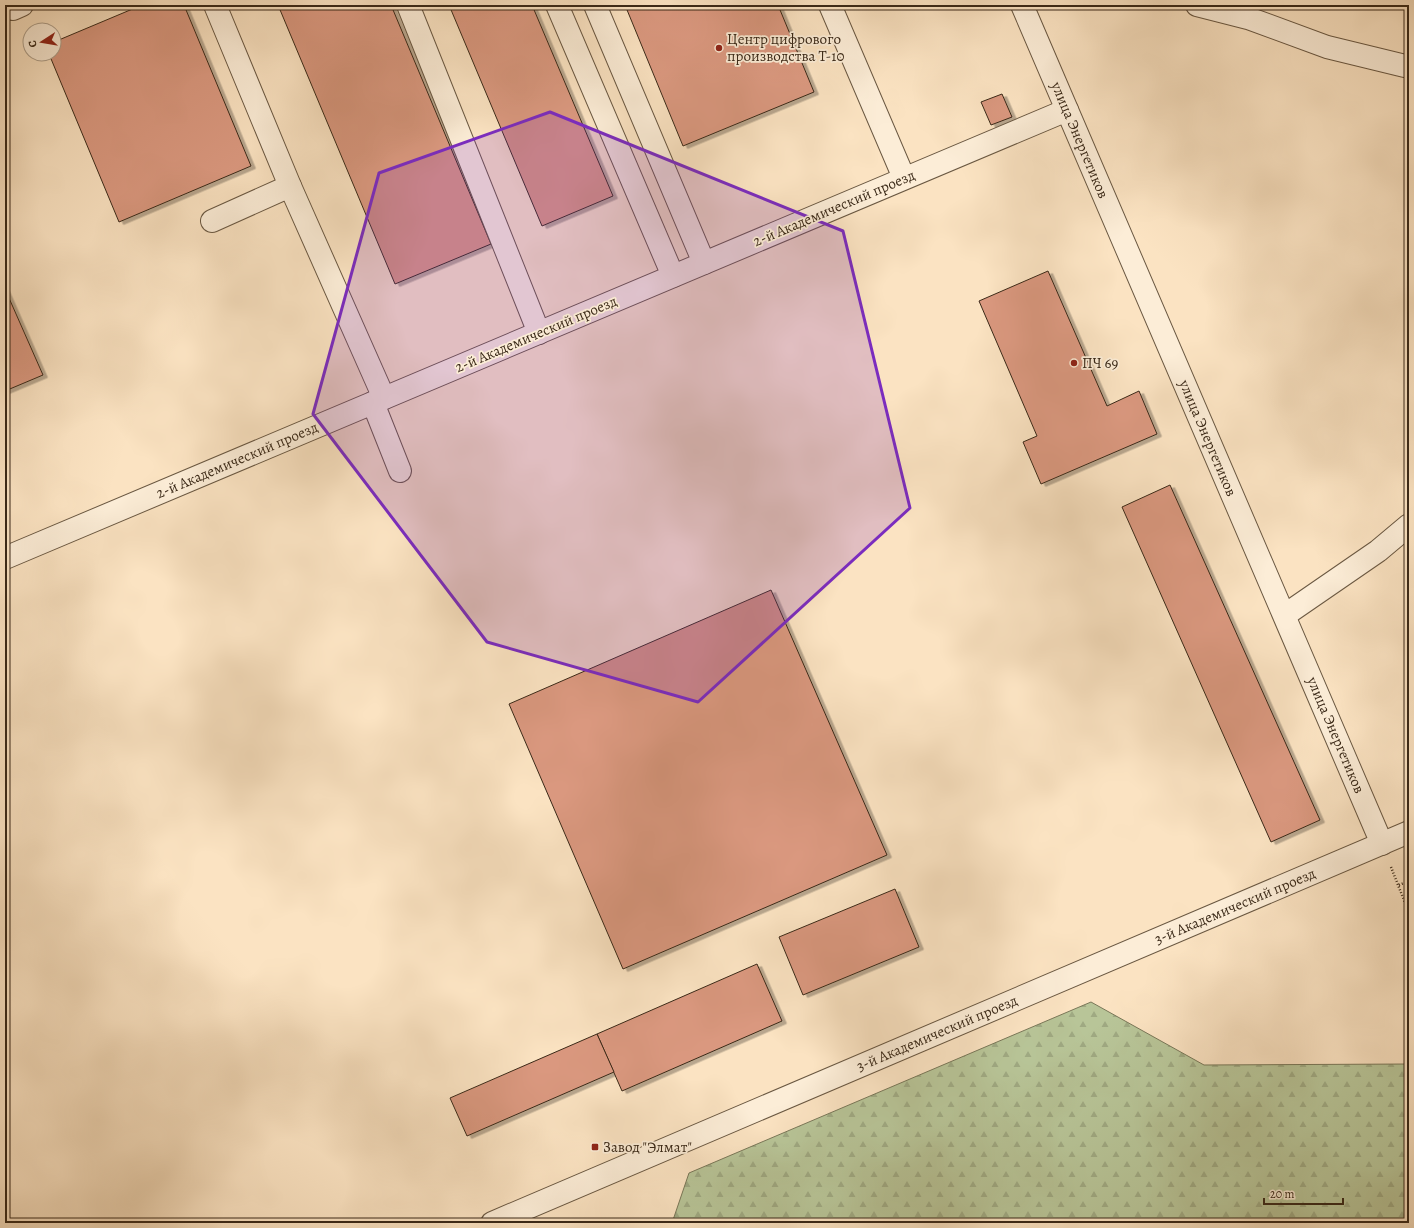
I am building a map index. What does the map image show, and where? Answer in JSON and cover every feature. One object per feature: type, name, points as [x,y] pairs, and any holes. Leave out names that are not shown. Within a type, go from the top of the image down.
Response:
[{"type":"street","points":[[215,5],[379,401],[400,471]]},
{"type":"street","points":[[408,5],[539,333]]},
{"type":"street","points":[[557,5],[673,276]]},
{"type":"street","points":[[595,5],[704,263]]},
{"type":"street","points":[[830,5],[904,178]]},
{"type":"street","name":"улица Энергетиков","points":[[1022,5],[1382,844]]},
{"type":"street","points":[[1197,5],[1248,18],[1327,47],[1406,66]]},
{"type":"street","name":"2-й Академический проезд","points":[[5,558],[1066,110]]},
{"type":"street","points":[[212,221],[290,186]]},
{"type":"street","points":[[1284,615],[1378,551],[1409,525]]},
{"type":"street","points":[[1382,844],[1409,832]]},
{"type":"street","name":"3-й Академический проезд","points":[[492,1223],[1382,844]]},
{"type":"path","points":[[1382,844],[1409,913]]},
{"type":"path","points":[[1399,885],[1409,881]]},
{"type":"highlighted area","points":[[550,112],[843,231],[910,508],[698,702],[487,642],[313,414],[379,173]]},
{"type":"green space","points":[[1091,1002],[1204,1065],[1409,1064],[1409,1223],[672,1223],[689,1173]]},
{"type":"building","points":[[142,5],[184,5],[251,166],[119,222],[52,62],[62,62],[62,39]]},
{"type":"building","points":[[278,5],[391,5],[491,244],[395,284]]},
{"type":"building","points":[[449,5],[532,5],[613,196],[542,226]]},
{"type":"building","name":"Центр цифрового производства Т-10","points":[[625,5],[778,5],[814,92],[683,146]]},
{"type":"building","points":[[1002,94],[1012,117],[991,125],[981,102]]},
{"type":"building","points":[[1048,271],[1107,406],[1139,391],[1157,434],[1041,484],[1023,442],[1037,436],[979,301]]},
{"type":"building","points":[[5,289],[43,375],[5,391]]},
{"type":"building","points":[[1170,485],[1320,820],[1271,842],[1122,507]]},
{"type":"building","points":[[771,590],[887,855],[623,969],[509,704]]},
{"type":"building","points":[[895,889],[919,947],[803,995],[779,937]]},
{"type":"building","points":[[757,964],[782,1021],[622,1091],[597,1034]]},
{"type":"building","points":[[597,1034],[614,1072],[467,1136],[450,1098]]},
{"type":"place","name":"Центр цифрового производства Т-10","points":[[719,48]]},
{"type":"place","name":"ПЧ 69","points":[[1074,363]]},
{"type":"place","name":"Завод \"Элмат\"","points":[[595,1147]]}]
